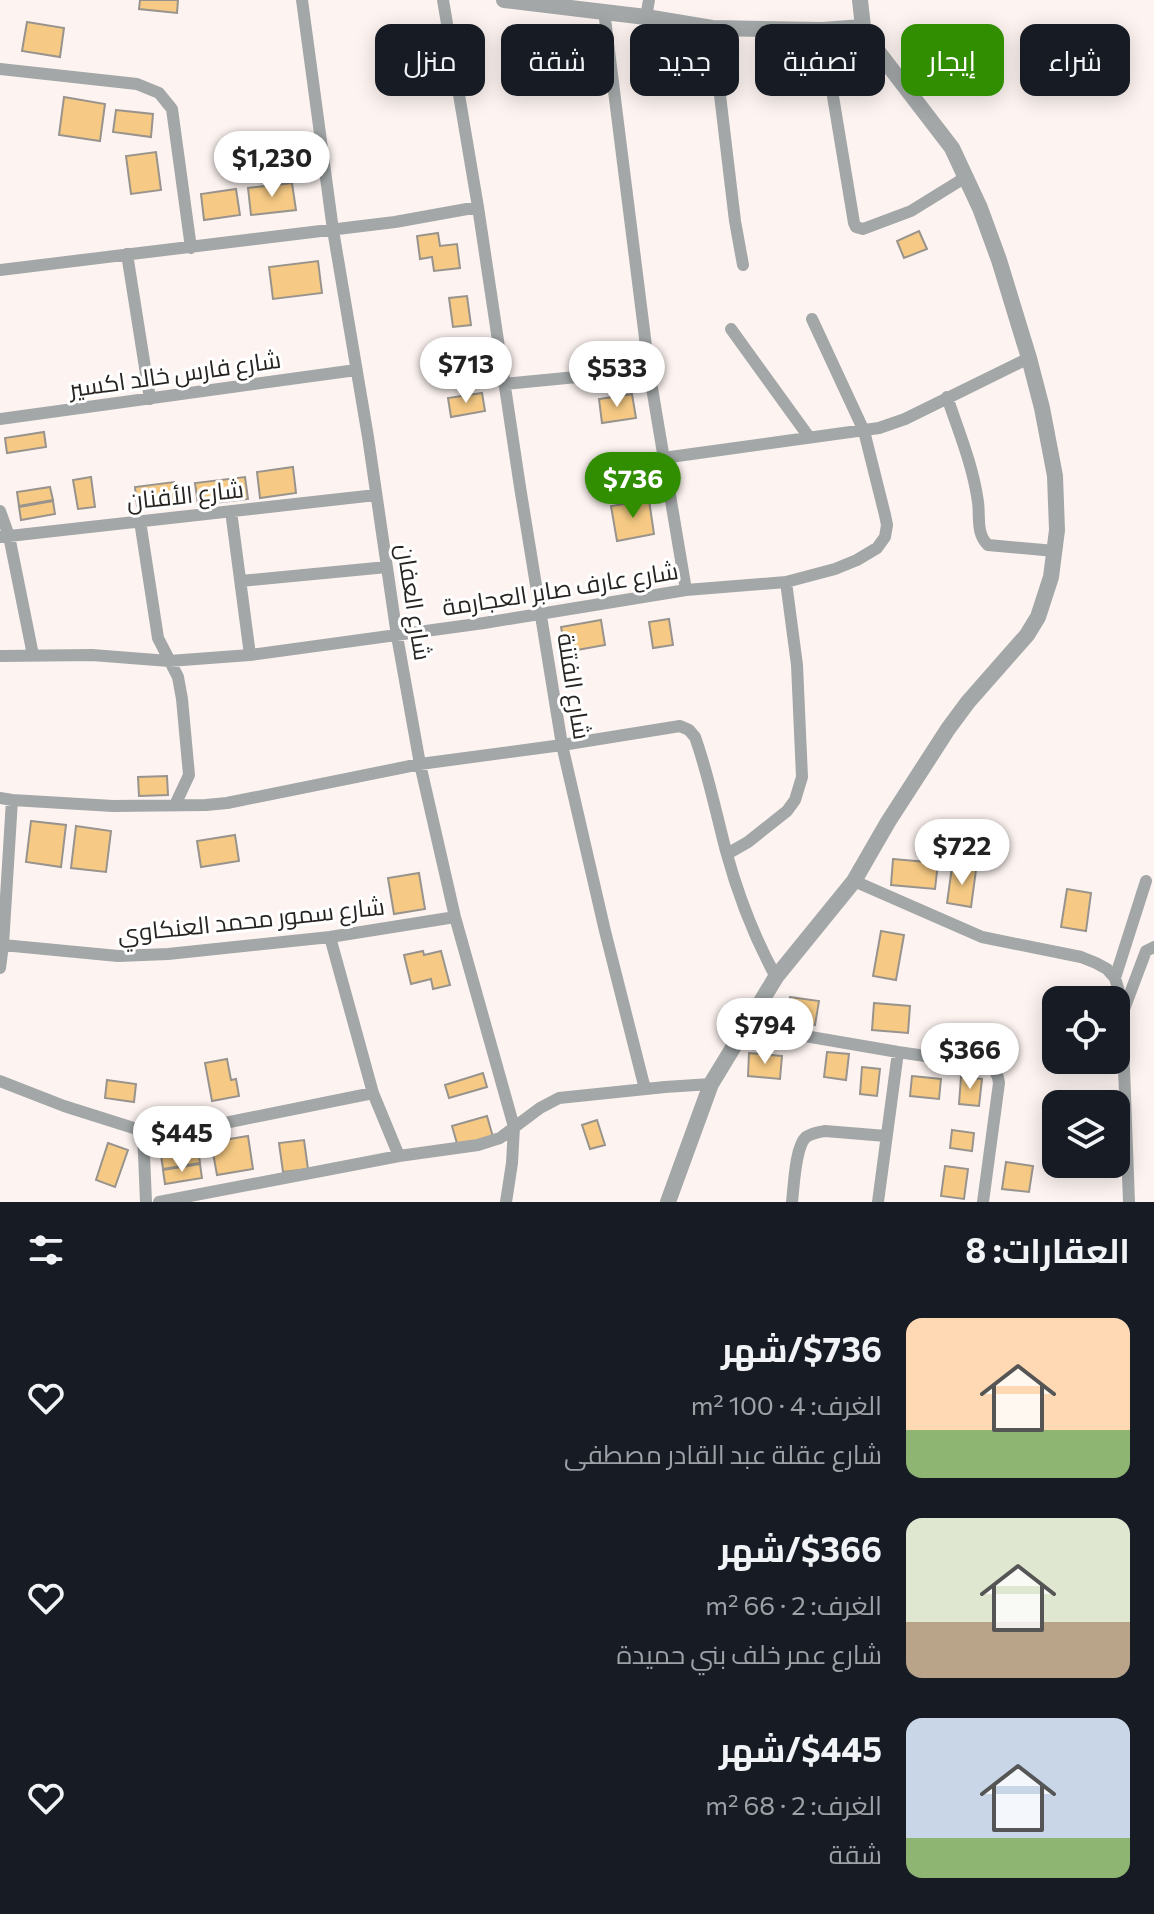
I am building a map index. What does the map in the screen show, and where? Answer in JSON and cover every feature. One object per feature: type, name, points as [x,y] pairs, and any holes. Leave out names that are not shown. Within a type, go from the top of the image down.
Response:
[{"type":"street","name":"شارع العفان","points":[[302,0],[333,230],[420,764],[455,917],[514,1127],[506,1202]]},
{"type":"street","name":"شارع الفتنة","points":[[443,0],[562,745],[645,1089]]},
{"type":"street","points":[[504,0],[604,11],[648,8],[699,24]]},
{"type":"street","points":[[860,0],[863,24]]},
{"type":"street","points":[[604,11],[649,370],[686,590]]},
{"type":"street","points":[[668,1202],[711,1084],[776,977],[854,881],[928,757],[968,702],[1027,635],[1038,617],[1051,577],[1057,530],[1055,476],[1042,408],[999,260],[952,148],[885,61]]},
{"type":"street","points":[[0,69],[137,84],[159,93],[172,109],[191,248]]},
{"type":"street","points":[[720,96],[743,265]]},
{"type":"street","points":[[833,96],[856,227],[863,229],[911,211],[966,177]]},
{"type":"street","points":[[0,270],[395,222],[478,207]]},
{"type":"street","points":[[127,254],[150,399]]},
{"type":"street","name":"شارع عارف صابر العجارمة","points":[[0,656],[92,655],[169,661],[250,655],[397,636],[686,590],[786,582],[847,564],[882,543],[887,525],[864,431],[812,319]]},
{"type":"street","points":[[731,329],[809,437]]},
{"type":"street","points":[[663,458],[879,428],[905,419],[1029,358]]},
{"type":"street","name":"شارع فارس خالد اكسير","points":[[0,419],[356,370]]},
{"type":"street","points":[[504,384],[649,370]]},
{"type":"street","points":[[947,397],[973,476],[983,541],[988,545],[1055,551]]},
{"type":"street","name":"شارع الأفنان","points":[[4,537],[376,495]]},
{"type":"street","points":[[0,511],[33,655]]},
{"type":"street","points":[[231,511],[250,655]]},
{"type":"street","points":[[140,521],[156,631],[181,685],[189,775],[175,805]]},
{"type":"street","points":[[241,581],[387,567]]},
{"type":"street","points":[[727,854],[748,842],[787,811],[800,789],[803,764],[797,665],[786,582]]},
{"type":"street","points":[[0,968],[6,799],[113,806],[206,805],[240,801],[420,764],[680,726],[695,737],[727,854],[752,930],[776,977]]},
{"type":"street","points":[[854,881],[982,937],[1081,957],[1107,969],[1117,986]]},
{"type":"street","points":[[1115,978],[1146,881]]},
{"type":"street","name":"شارع سمور محمد العنكاوي","points":[[3,945],[118,956],[181,953],[330,937],[455,917]]},
{"type":"street","points":[[330,937],[373,1093],[399,1156]]},
{"type":"street","points":[[1130,994],[1146,951],[1154,947]]},
{"type":"street","points":[[747,1026],[986,1065],[996,1072],[999,1083],[983,1202]]},
{"type":"street","points":[[878,1202],[898,1052]]},
{"type":"street","points":[[1124,1074],[1129,1202]]},
{"type":"street","points":[[0,1081],[64,1106],[143,1131],[220,1124],[373,1093]]},
{"type":"street","points":[[159,1202],[399,1156],[478,1145],[500,1138],[559,1098],[711,1084]]},
{"type":"street","points":[[143,1131],[146,1202]]},
{"type":"street","points":[[792,1202],[798,1154],[806,1137],[825,1131],[886,1136]]},
{"type":"building","points":[[140,0],[178,0],[177,13],[139,9]]},
{"type":"building","points":[[27,22],[64,28],[60,57],[22,51]]},
{"type":"building","points":[[64,97],[105,104],[100,141],[59,135]]},
{"type":"building","points":[[116,110],[153,114],[151,137],[113,132]]},
{"type":"building","points":[[156,152],[161,190],[131,194],[126,156]]},
{"type":"building","points":[[292,183],[296,210],[251,215],[248,188]]},
{"type":"building","points":[[236,189],[240,215],[204,220],[201,194]]},
{"type":"building","points":[[919,231],[927,249],[904,258],[897,241]]},
{"type":"building","points":[[438,233],[440,246],[457,244],[460,268],[434,271],[432,257],[420,259],[417,236]]},
{"type":"building","points":[[318,261],[322,293],[273,299],[269,267]]},
{"type":"building","points":[[467,296],[471,325],[453,327],[449,298]]},
{"type":"building","points":[[482,393],[485,411],[451,417],[448,398]]},
{"type":"building","points":[[632,394],[636,418],[602,423],[599,399]]},
{"type":"building","points":[[44,432],[46,447],[7,453],[5,438]]},
{"type":"building","points":[[293,467],[296,493],[260,498],[257,472]]},
{"type":"building","points":[[91,477],[95,507],[78,509],[73,480]]},
{"type":"building","points":[[245,477],[248,499],[198,505],[195,483]]},
{"type":"building","points":[[174,482],[176,501],[137,506],[135,487]]},
{"type":"building","points":[[50,487],[53,500],[19,506],[17,492]]},
{"type":"building","points":[[649,500],[654,534],[617,541],[611,506]]},
{"type":"building","points":[[53,501],[55,514],[21,520],[19,507]]},
{"type":"building","points":[[669,619],[673,645],[653,648],[649,622]]},
{"type":"building","points":[[601,620],[605,645],[566,652],[561,627]]},
{"type":"building","points":[[167,776],[168,795],[139,796],[138,777]]},
{"type":"building","points":[[31,821],[66,825],[61,867],[26,862]]},
{"type":"building","points":[[76,826],[111,831],[106,872],[71,868]]},
{"type":"building","points":[[235,835],[239,861],[201,867],[197,841]]},
{"type":"building","points":[[893,859],[938,863],[935,889],[891,885]]},
{"type":"building","points":[[952,867],[976,870],[971,907],[947,903]]},
{"type":"building","points":[[419,873],[425,909],[394,914],[388,878]]},
{"type":"building","points":[[1067,889],[1091,893],[1086,931],[1061,927]]},
{"type":"building","points":[[881,931],[904,935],[896,980],[873,976]]},
{"type":"building","points":[[423,951],[424,955],[441,951],[450,985],[433,989],[431,979],[411,984],[404,955]]},
{"type":"building","points":[[790,997],[819,1001],[815,1025],[786,1020]]},
{"type":"building","points":[[874,1003],[910,1006],[908,1033],[872,1030]]},
{"type":"building","points":[[827,1052],[849,1054],[846,1080],[824,1077]]},
{"type":"building","points":[[749,1053],[782,1056],[780,1079],[748,1076]]},
{"type":"building","points":[[227,1059],[231,1080],[236,1079],[239,1096],[212,1101],[205,1063]]},
{"type":"building","points":[[862,1067],[880,1069],[877,1096],[860,1094]]},
{"type":"building","points":[[483,1073],[487,1087],[449,1098],[445,1085]]},
{"type":"building","points":[[912,1076],[941,1079],[939,1099],[910,1096]]},
{"type":"building","points":[[961,1077],[982,1079],[979,1106],[959,1104]]},
{"type":"building","points":[[107,1080],[136,1084],[134,1102],[105,1098]]},
{"type":"building","points":[[487,1116],[493,1137],[458,1147],[452,1126]]},
{"type":"building","points":[[597,1120],[605,1145],[590,1149],[582,1125]]},
{"type":"building","points":[[952,1130],[974,1133],[972,1151],[950,1148]]},
{"type":"building","points":[[248,1136],[253,1169],[217,1175],[211,1142]]},
{"type":"building","points":[[304,1140],[308,1169],[283,1172],[279,1143]]},
{"type":"building","points":[[108,1143],[128,1150],[115,1187],[96,1180]]},
{"type":"building","points":[[198,1149],[200,1163],[163,1169],[161,1155]]},
{"type":"building","points":[[1006,1162],[1033,1166],[1029,1192],[1002,1189]]},
{"type":"building","points":[[200,1164],[202,1178],[165,1184],[163,1170]]},
{"type":"building","points":[[945,1166],[968,1169],[964,1199],[941,1196]]}]
